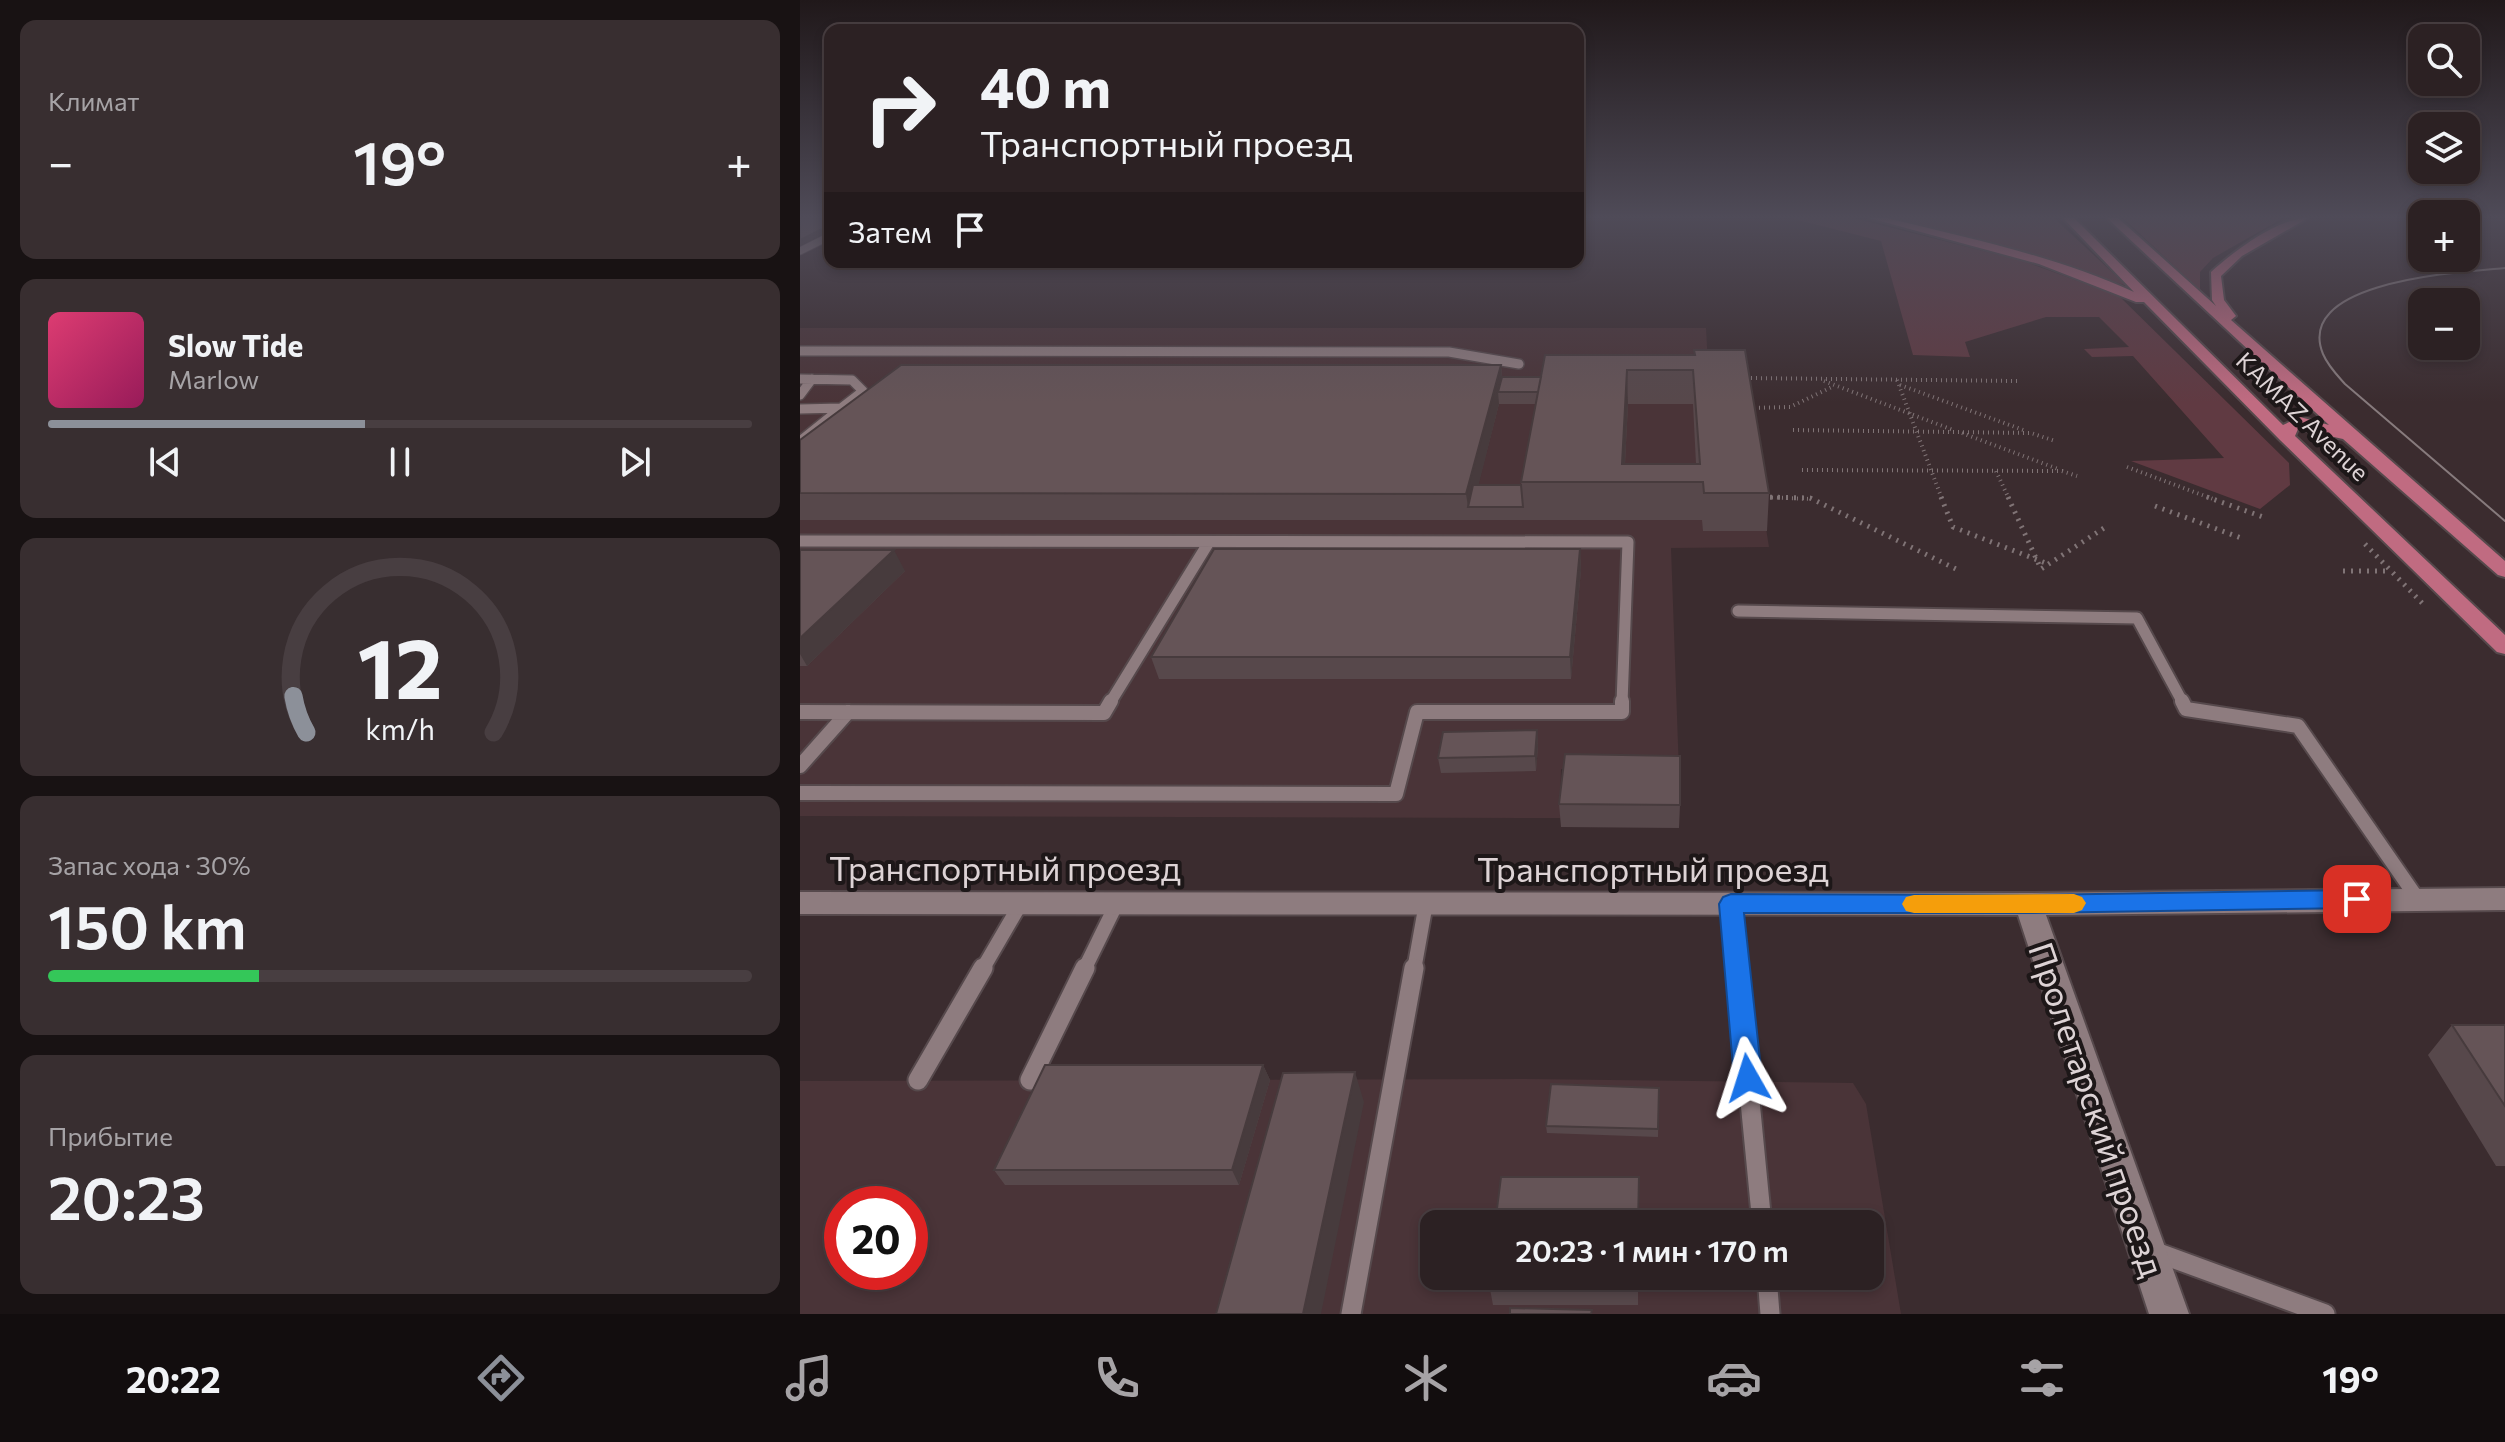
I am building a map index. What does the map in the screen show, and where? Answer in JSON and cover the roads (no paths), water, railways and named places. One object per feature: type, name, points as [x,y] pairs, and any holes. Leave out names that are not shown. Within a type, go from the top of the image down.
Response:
[{"type":"main road","points":[[2095,279],[2144,301],[2178,326]]},
{"type":"main road","name":"KAMAZ Avenue","points":[[2130,279],[2286,437],[2505,647]]},
{"type":"main road","name":"KAMAZ Avenue","points":[[2180,279],[2351,437],[2505,571]]},
{"type":"main road","points":[[2216,279],[2218,300],[2241,334]]},
{"type":"main road","points":[[2286,437],[2291,426],[2300,422],[2351,437]]},
{"type":"street","name":"Транспортный проезд","points":[[800,903],[2028,904],[2505,899]]},
{"type":"street","name":"Пролетарский проезд","points":[[2028,904],[2169,1314]]},
{"type":"lane","points":[[800,351],[1449,352],[1519,364]]},
{"type":"lane","points":[[983,361],[995,351]]},
{"type":"lane","points":[[800,379],[852,380],[863,391],[805,433],[800,441]]},
{"type":"lane","points":[[800,395],[812,379]]},
{"type":"lane","points":[[800,409],[841,408]]},
{"type":"lane","points":[[800,541],[1628,542],[1622,712],[1417,712],[1396,794],[800,793]]},
{"type":"lane","points":[[800,712],[1104,713],[1209,542]]},
{"type":"lane","points":[[1738,611],[2137,618],[2186,709],[2298,726],[2417,898]]},
{"type":"lane","points":[[800,766],[848,712]]},
{"type":"lane","points":[[918,1080],[1021,903]]},
{"type":"lane","points":[[1030,1080],[1117,903]]},
{"type":"lane","points":[[1351,1314],[1426,903]]},
{"type":"lane","points":[[1731,904],[1761,1210]]},
{"type":"lane","points":[[2147,1249],[2325,1314]]},
{"type":"lane","points":[[1768,1290],[1770,1314]]},
{"type":"tram line","points":[[2411,279],[2356,295],[2333,310],[2320,329],[2323,354],[2345,384],[2505,521]]}]
